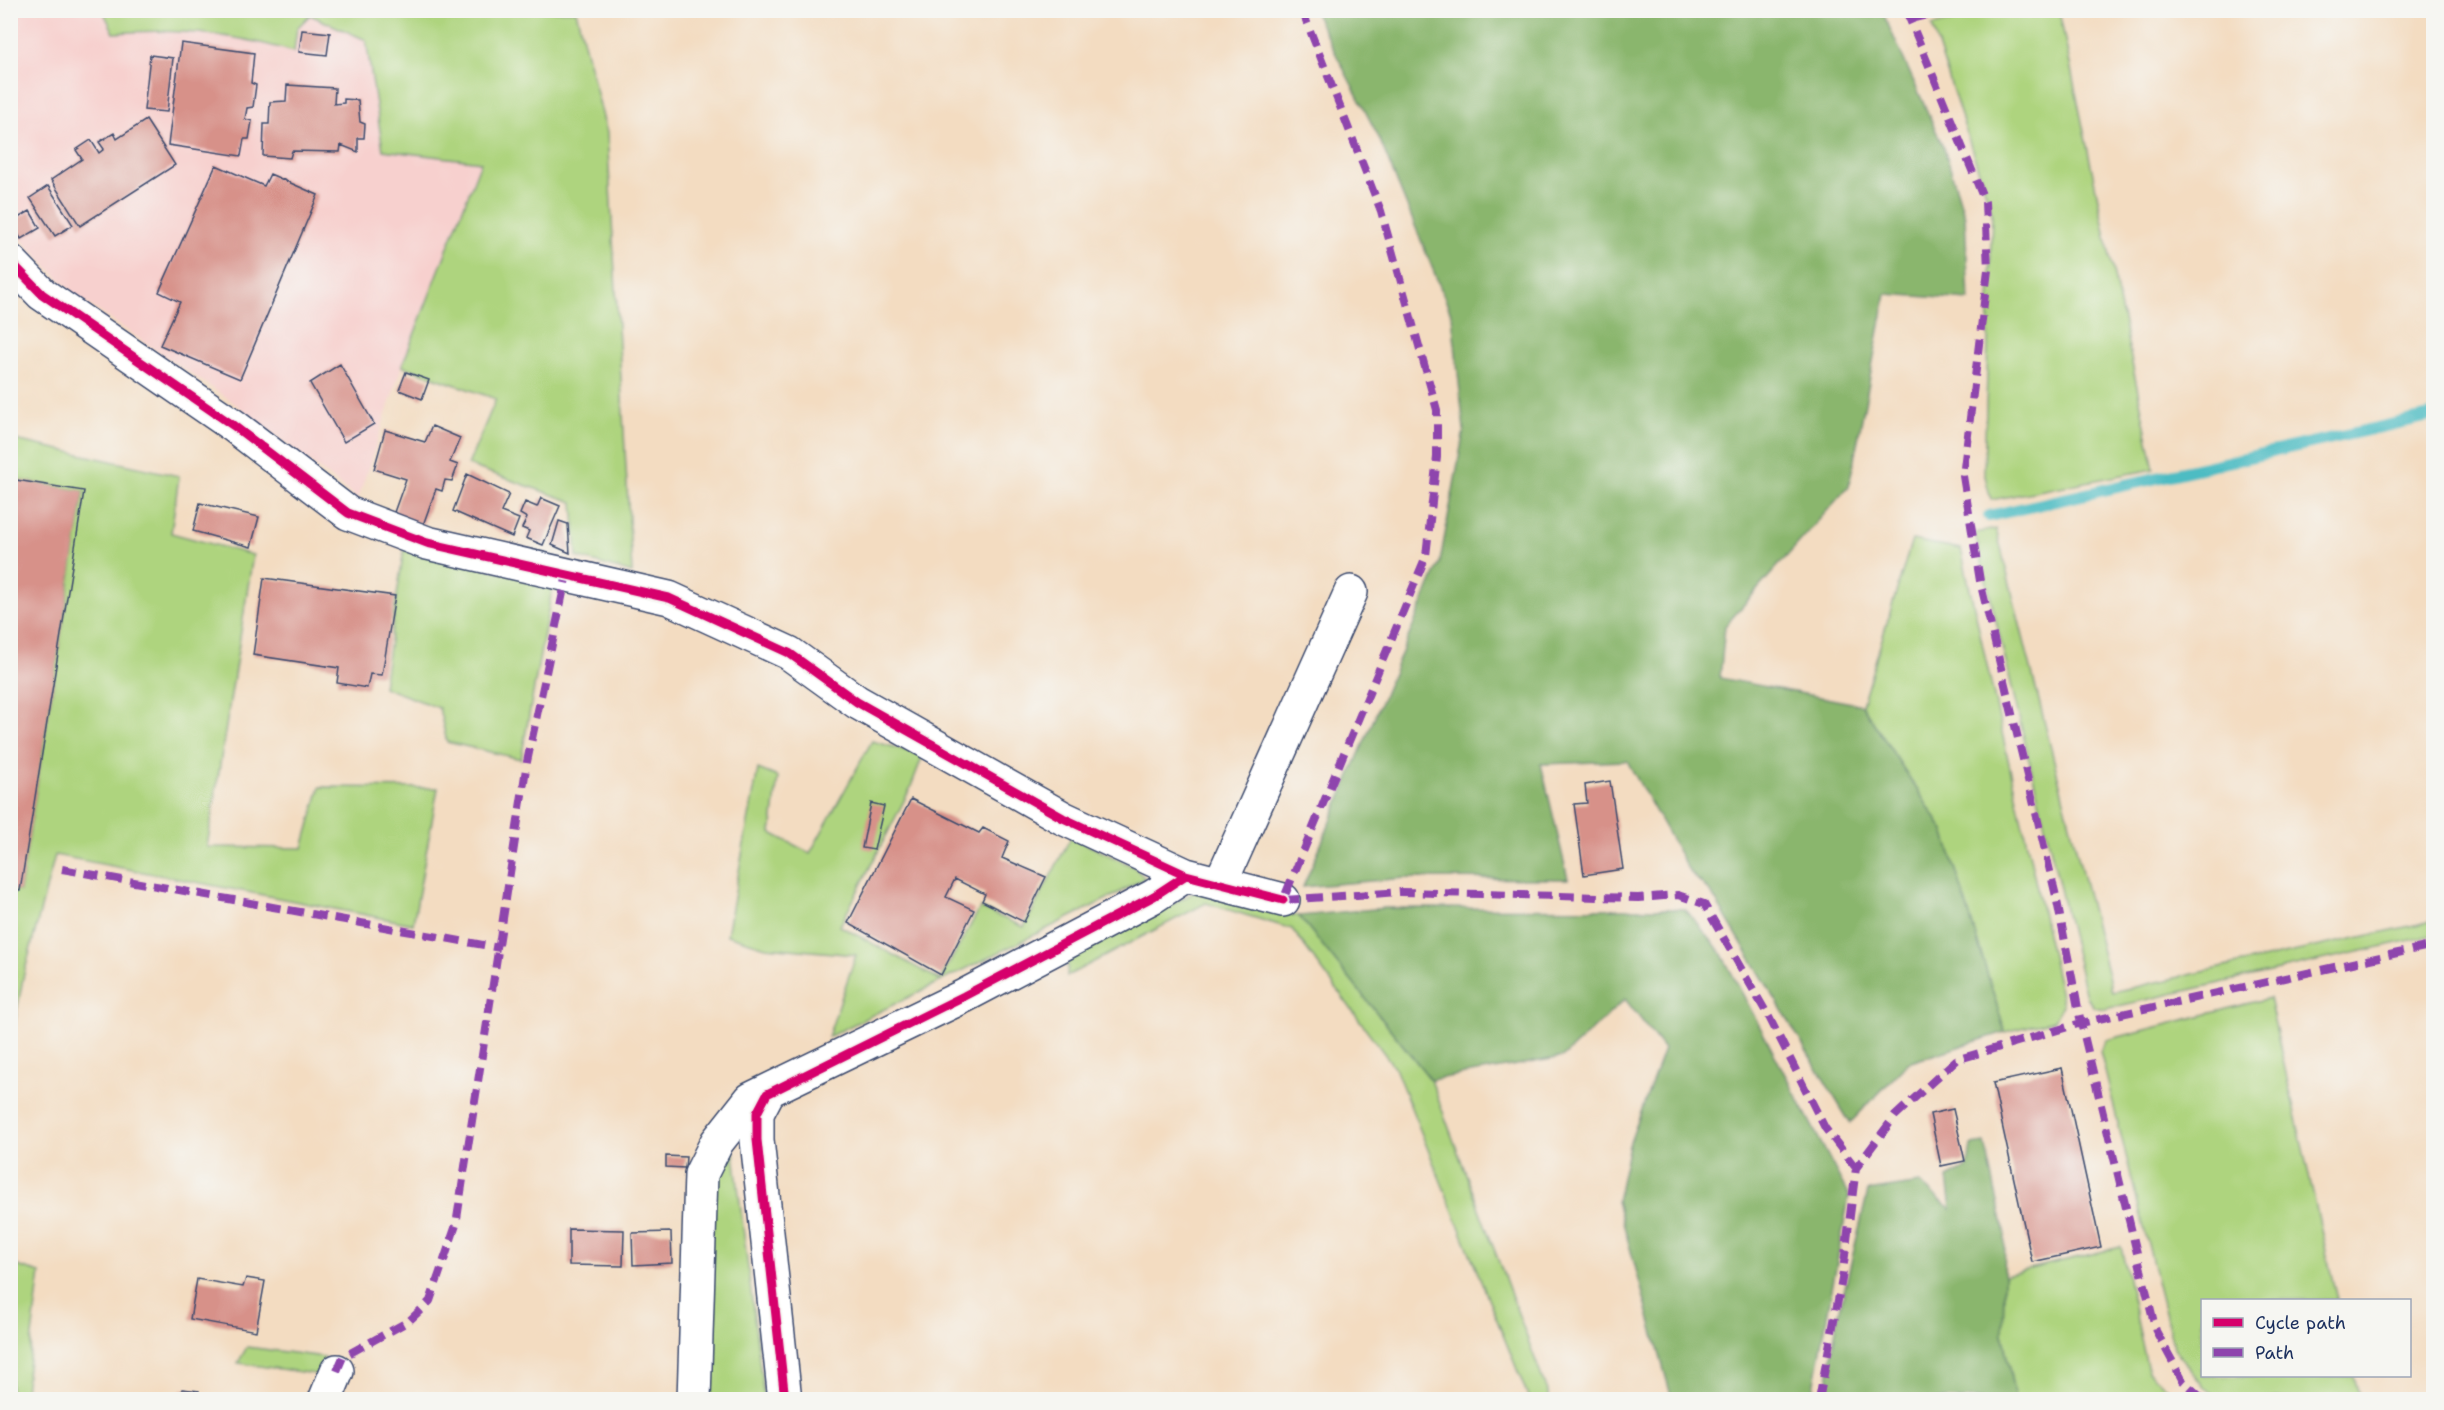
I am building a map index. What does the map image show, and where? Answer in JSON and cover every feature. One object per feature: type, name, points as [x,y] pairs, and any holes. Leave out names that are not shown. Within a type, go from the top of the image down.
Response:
[{"type":"street","points":[[10,261],[42,294],[234,426],[348,513],[427,543],[669,598],[789,653],[857,702],[968,767],[1063,818],[1186,875],[1283,900]]},
{"type":"street","points":[[1220,884],[1351,592]]},
{"type":"street","points":[[694,1400],[701,1174],[717,1142],[751,1099],[767,1094],[975,991],[1154,897],[1186,875]]},
{"type":"street","points":[[767,1094],[757,1113],[757,1140],[785,1400]]},
{"type":"shaded area","points":[[10,11],[111,11],[114,33],[159,29],[260,41],[294,52],[297,28],[310,15],[366,40],[383,150],[481,162],[402,366],[358,499],[230,400],[76,296],[11,229]]},
{"type":"green space","points":[[110,10],[576,11],[607,133],[632,573],[577,557],[573,502],[468,465],[496,399],[402,366],[481,162],[383,150],[366,40],[310,15],[297,28],[294,52],[250,41],[205,34],[159,31],[114,33],[105,15]]},
{"type":"green space","points":[[1314,11],[1882,11],[1945,151],[1965,217],[1969,300],[1886,294],[1849,486],[1725,626],[1720,678],[1862,705],[1944,831],[2005,1032],[1908,1063],[1850,1123],[1712,894],[1689,871],[1627,761],[1541,764],[1568,879],[1405,878],[1303,887],[1440,562],[1464,430],[1452,316],[1379,138]]},
{"type":"green space","points":[[1995,11],[2059,11],[2154,469],[1991,500],[1984,472],[1992,212],[1932,26]]},
{"type":"green space","points":[[11,439],[179,476],[171,533],[253,555],[207,847],[303,848],[320,787],[438,788],[413,924],[55,855],[23,978],[11,1044],[11,890],[20,891],[84,491],[11,479]]},
{"type":"green space","points":[[1996,529],[2112,992],[2433,921],[2433,935],[2105,1009],[2094,1007],[2086,997],[1975,533]]},
{"type":"green space","points":[[1912,540],[1961,549],[2063,1005],[2054,1020],[2005,1032],[1944,831],[1862,705]]},
{"type":"green space","points":[[404,549],[553,584],[521,759],[447,742],[439,708],[383,687]]},
{"type":"green space","points":[[872,741],[923,755],[910,789],[840,926],[940,980],[980,908],[1024,927],[1071,837],[1134,867],[1145,878],[828,1037],[856,955],[766,947],[727,935],[758,769],[778,777],[771,833],[810,853]]},
{"type":"green space","points":[[1200,889],[1250,906],[1299,916],[1431,1080],[1550,1399],[1529,1399],[1395,1068],[1292,929],[1206,903],[1067,976],[1068,960]]},
{"type":"green space","points":[[1385,908],[1685,909],[1720,951],[1849,1196],[1812,1399],[1672,1399],[1617,1201],[1629,1145],[1664,1049],[1625,999],[1563,1057],[1431,1080],[1299,916]]},
{"type":"green space","points":[[2269,998],[2337,1299],[2201,1299],[2201,1377],[2354,1377],[2360,1399],[2222,1399],[2204,1387],[2174,1349],[2100,1051],[2107,1040]]},
{"type":"green space","points":[[1985,1143],[2005,1235],[2003,1337],[2015,1399],[1825,1399],[1837,1321],[1868,1191],[1920,1183],[1951,1209],[1947,1178],[1968,1167],[1971,1145]]},
{"type":"green space","points":[[733,1145],[764,1399],[707,1400],[707,1182]]},
{"type":"green space","points":[[2121,1247],[2148,1371],[2178,1399],[2015,1399],[2003,1337],[2004,1275]]},
{"type":"green space","points":[[11,1264],[40,1273],[24,1399],[11,1399]]},
{"type":"green space","points":[[247,1347],[324,1357],[321,1375],[238,1363]]},
{"type":"building","points":[[302,30],[330,33],[327,55],[299,52]]},
{"type":"building","points":[[181,43],[254,53],[251,83],[256,85],[253,107],[247,108],[245,119],[252,121],[249,139],[244,139],[241,156],[168,145]]},
{"type":"building","points":[[150,55],[173,58],[167,112],[144,110]]},
{"type":"building","points":[[287,85],[335,88],[334,104],[344,103],[344,99],[358,100],[360,122],[365,124],[364,138],[358,138],[358,152],[341,145],[340,152],[292,151],[290,158],[263,156],[264,124],[269,124],[270,102],[286,101]]},
{"type":"building","points":[[146,120],[175,165],[80,226],[51,180],[82,159],[76,150],[91,140],[99,153],[104,149],[99,142],[114,133],[117,139]]},
{"type":"building","points":[[216,165],[264,186],[270,174],[318,195],[240,379],[160,345],[180,302],[159,292]]},
{"type":"building","points":[[48,186],[73,225],[55,236],[30,198]]},
{"type":"building","points":[[30,211],[40,228],[21,239],[11,222]]},
{"type":"building","points":[[340,364],[374,424],[344,442],[310,383]]},
{"type":"building","points":[[406,372],[429,380],[422,399],[399,390]]},
{"type":"building","points":[[432,426],[460,438],[450,462],[458,465],[452,481],[445,480],[442,491],[436,489],[423,525],[393,515],[406,479],[374,469],[385,430],[425,442]]},
{"type":"building","points":[[467,474],[509,494],[501,512],[519,519],[512,537],[453,511]]},
{"type":"building","points":[[10,479],[84,491],[20,891],[10,890]]},
{"type":"building","points":[[541,498],[560,506],[543,545],[526,538],[529,531],[522,528],[527,518],[520,514],[525,502],[537,507]]},
{"type":"building","points":[[200,503],[259,517],[251,547],[193,531]]},
{"type":"building","points":[[559,521],[568,524],[570,553],[552,545]]},
{"type":"building","points":[[264,578],[395,596],[382,675],[370,674],[367,688],[337,683],[339,668],[253,655]]},
{"type":"building","points":[[1610,781],[1623,869],[1584,875],[1574,804],[1587,803],[1585,785]]},
{"type":"building","points":[[911,799],[979,833],[983,828],[1009,841],[1002,858],[1046,877],[1024,922],[982,901],[985,894],[955,879],[946,897],[974,910],[941,975],[848,923]]},
{"type":"building","points":[[871,803],[884,806],[874,850],[862,848]]},
{"type":"building","points":[[2062,1068],[2101,1247],[2032,1262],[1993,1083]]},
{"type":"building","points":[[1953,1109],[1965,1161],[1941,1166],[1930,1114]]},
{"type":"building","points":[[666,1156],[686,1157],[685,1168],[666,1167]]},
{"type":"building","points":[[569,1229],[624,1230],[623,1266],[569,1265]]},
{"type":"building","points":[[671,1232],[672,1263],[633,1265],[632,1233]]},
{"type":"building","points":[[246,1278],[265,1281],[256,1331],[190,1319],[197,1279],[243,1287]]},
{"type":"building","points":[[182,1389],[199,1391],[198,1400],[180,1400]]},
{"type":"waterway","points":[[1989,516],[2434,415]]},
{"type":"marked path","points":[[1302,10],[1381,211],[1437,410],[1437,457],[1426,556],[1283,900],[1400,892],[1638,898],[1678,895],[1704,904],[1769,1017],[1825,1128],[1856,1168]]},
{"type":"marked path","points":[[1906,10],[1985,202],[1988,270],[1963,476],[1980,581],[2056,896],[2081,1023],[2156,1331],[2183,1381],[2204,1400]]},
{"type":"marked path","points":[[1911,19],[1946,10]]},
{"type":"marked path","points":[[337,1371],[343,1357],[409,1321],[430,1301],[456,1225],[527,762],[567,574]]},
{"type":"marked path","points":[[62,869],[500,948]]},
{"type":"marked path","points":[[1819,1400],[1842,1279],[1856,1168],[1895,1116],[1956,1060],[2081,1023],[2434,945]]},
{"type":"cycle path","points":[[10,261],[42,294],[234,426],[348,513],[427,543],[669,598],[789,653],[857,702],[1063,818],[1186,875],[1283,900]]},
{"type":"cycle path","points":[[785,1400],[757,1140],[757,1113],[767,1094],[964,996],[1154,896],[1186,875]]}]
